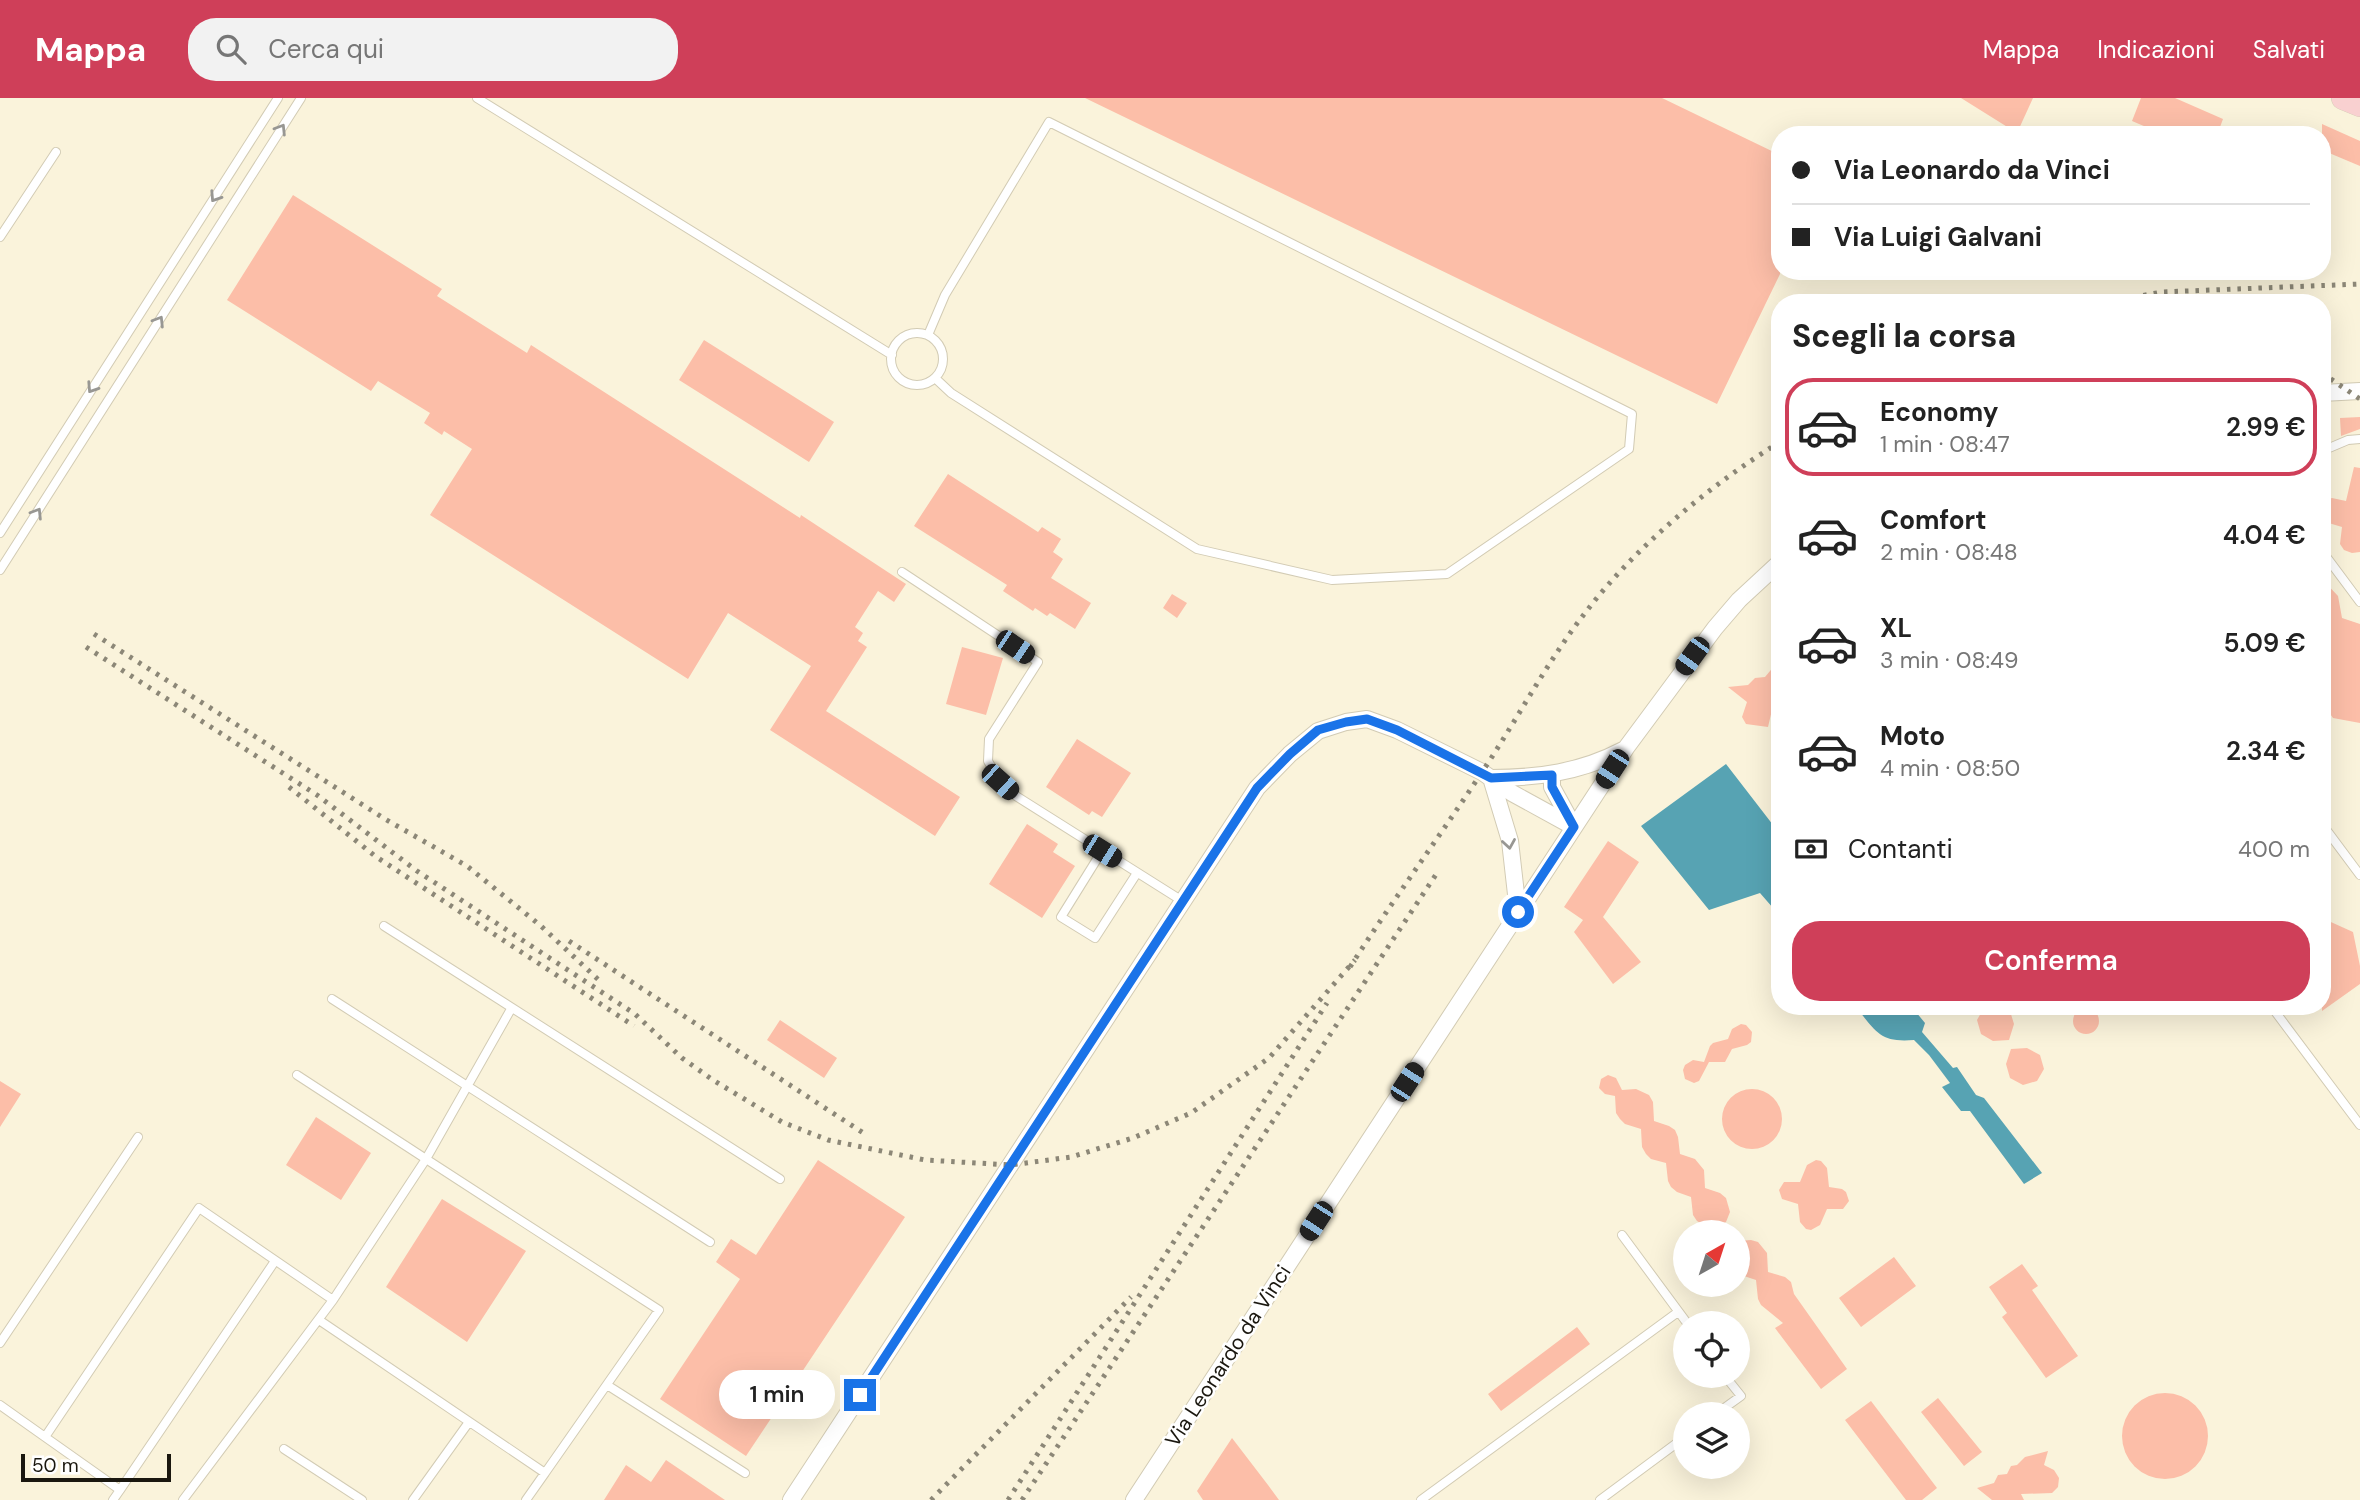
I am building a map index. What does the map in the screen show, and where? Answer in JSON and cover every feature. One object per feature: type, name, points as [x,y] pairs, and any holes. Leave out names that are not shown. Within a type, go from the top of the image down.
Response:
[{"type":"main road","points":[[2343,98],[2360,105]]},
{"type":"street","points":[[2331,393],[2360,391]]},
{"type":"street","name":"Via Leonardo da Vinci","points":[[1134,1500],[1626,748],[1715,628],[1739,600],[1771,570]]},
{"type":"street","points":[[791,1500],[1257,788],[1290,754],[1318,730],[1367,719],[1397,730],[1491,778],[1512,793],[1574,827]]},
{"type":"street","points":[[1491,778],[1552,775],[1594,764],[1626,748]]},
{"type":"street","points":[[1552,775],[1552,787],[1574,827]]},
{"type":"street","points":[[1491,778],[1510,841],[1518,912]]},
{"type":"lane","points":[[0,533],[278,98]]},
{"type":"lane","points":[[0,570],[301,98]]},
{"type":"lane","points":[[477,98],[892,355]]},
{"type":"lane","points":[[484,98],[490,107]]},
{"type":"lane","points":[[928,335],[945,295],[1049,122],[1632,414],[1629,449],[1447,574],[1332,580],[1197,549],[951,393],[935,378]]},
{"type":"lane","points":[[0,237],[56,152]]},
{"type":"lane","points":[[920,333],[928,335],[935,340],[943,355],[943,363],[935,378],[922,384],[908,383],[897,375],[892,355],[899,341],[905,336],[920,333]]},
{"type":"lane","points":[[2331,447],[2348,440],[2360,439]]},
{"type":"lane","points":[[2331,563],[2360,602]]},
{"type":"lane","points":[[902,572],[1038,662],[989,739],[988,761],[1000,782],[1016,796],[1184,902]]},
{"type":"lane","points":[[2331,836],[2360,875]]},
{"type":"lane","points":[[1102,851],[1061,917],[1072,924],[1095,938],[1137,873]]},
{"type":"lane","points":[[384,926],[780,1179]]},
{"type":"lane","points":[[332,999],[710,1242]]},
{"type":"lane","points":[[183,1500],[333,1300],[426,1159],[512,1009]]},
{"type":"lane","points":[[2278,1015],[2360,1125]]},
{"type":"lane","points":[[297,1075],[659,1310],[526,1500]]},
{"type":"lane","points":[[0,1343],[138,1137]]},
{"type":"lane","points":[[45,1437],[199,1208],[333,1300]]},
{"type":"lane","points":[[1622,1235],[1677,1311]]},
{"type":"lane","points":[[113,1500],[275,1261]]},
{"type":"lane","points":[[1421,1500],[1673,1316]]},
{"type":"lane","points":[[318,1320],[545,1473]]},
{"type":"lane","points":[[607,1384],[745,1473]]},
{"type":"lane","points":[[1733,1402],[1741,1396],[1735,1388]]},
{"type":"lane","points":[[0,1405],[120,1490]]},
{"type":"lane","points":[[413,1500],[469,1422]]},
{"type":"lane","points":[[1600,1500],[1673,1446]]},
{"type":"lane","points":[[284,1448],[362,1500]]},
{"type":"water","points":[[1726,764],[1771,822],[1771,906],[1760,893],[1709,910],[1641,826]]},
{"type":"water","points":[[1862,1015],[1918,1015],[1925,1023],[1922,1032],[1953,1068],[1957,1067],[1976,1095],[1984,1098],[2042,1173],[2024,1184],[1970,1111],[1961,1111],[1942,1087],[1950,1083],[1929,1055],[1914,1040],[1885,1037]]},
{"type":"building","points":[[1085,98],[1662,98],[1771,151],[1771,280],[1777,280],[1717,404]]},
{"type":"building","points":[[1961,98],[2033,98],[2020,126],[2006,126]]},
{"type":"building","points":[[2141,98],[2175,98],[2223,119],[2220,126],[2144,126],[2132,121]]},
{"type":"building","points":[[2331,128],[2360,141],[2360,166],[2331,154]]},
{"type":"building","points":[[293,195],[442,289],[437,296],[527,353],[531,345],[906,584],[894,602],[878,591],[855,627],[863,633],[858,641],[867,647],[826,711],[960,797],[935,836],[770,730],[811,666],[728,613],[688,679],[430,515],[472,449],[444,431],[442,435],[424,423],[430,413],[378,381],[371,391],[227,300]]},
{"type":"building","points":[[704,340],[834,422],[809,462],[679,380]]},
{"type":"building","points":[[2360,417],[2360,429],[2341,436],[2340,418]]},
{"type":"building","points":[[2354,467],[2360,468],[2360,552],[2344,550],[2340,544],[2342,527],[2331,524],[2331,498],[2346,501]]},
{"type":"building","points":[[948,474],[1038,532],[1042,527],[1061,539],[1053,552],[1063,559],[1051,578],[1091,603],[1075,629],[1050,613],[1047,616],[1035,608],[1033,611],[1003,591],[1007,585],[914,526]]},
{"type":"building","points":[[2331,589],[2338,596],[2342,618],[2360,624],[2360,723],[2333,718]]},
{"type":"building","points":[[1172,594],[1187,603],[1177,618],[1163,608]]},
{"type":"building","points":[[962,647],[1003,658],[986,715],[946,704]]},
{"type":"building","points":[[1771,670],[1771,714],[1768,727],[1746,724],[1742,717],[1747,702],[1728,687],[1748,685],[1755,678],[1765,677]]},
{"type":"building","points":[[1077,739],[1131,773],[1102,817],[1092,811],[1089,815],[1046,787]]},
{"type":"building","points":[[1027,824],[1058,844],[1053,852],[1075,866],[1042,918],[989,884]]},
{"type":"building","points":[[1608,841],[1639,862],[1603,917],[1641,962],[1613,984],[1574,932],[1583,920],[1564,907]]},
{"type":"building","points":[[2331,922],[2353,932],[2360,966],[2360,984],[2331,1005]]},
{"type":"building","points":[[1980,1015],[2011,1015],[2014,1024],[2009,1040],[1993,1041],[1981,1034],[1977,1020]]},
{"type":"building","points":[[2075,1015],[2098,1016],[2098,1026],[2091,1033],[2081,1033],[2074,1026]]},
{"type":"building","points":[[780,1020],[837,1058],[824,1078],[767,1040]]},
{"type":"building","points":[[1741,1024],[1746,1025],[1752,1032],[1751,1042],[1732,1049],[1725,1062],[1709,1062],[1699,1081],[1694,1083],[1685,1079],[1685,1065],[1693,1060],[1704,1062],[1710,1046],[1728,1039],[1732,1029]]},
{"type":"building","points":[[2027,1048],[2040,1055],[2044,1069],[2037,1081],[2023,1085],[2010,1078],[2006,1064],[2011,1049]]},
{"type":"building","points":[[1608,1075],[1616,1078],[1622,1090],[1636,1089],[1649,1095],[1653,1102],[1654,1121],[1675,1130],[1680,1154],[1695,1159],[1704,1170],[1705,1188],[1726,1198],[1730,1212],[1727,1220],[1696,1220],[1693,1215],[1691,1197],[1671,1187],[1666,1163],[1651,1159],[1646,1154],[1642,1147],[1641,1129],[1625,1124],[1620,1119],[1616,1113],[1615,1096],[1605,1094],[1599,1088],[1601,1079]]},
{"type":"building","points":[[0,1081],[21,1094],[0,1127]]},
{"type":"building","points":[[1752,1089],[1769,1094],[1777,1102],[1782,1119],[1777,1136],[1769,1144],[1752,1149],[1735,1144],[1727,1136],[1722,1119],[1727,1102],[1735,1094]]},
{"type":"building","points":[[316,1117],[371,1153],[341,1200],[286,1165]]},
{"type":"building","points":[[818,1160],[905,1217],[746,1456],[660,1399],[740,1279],[716,1262],[731,1239],[756,1255]]},
{"type":"building","points":[[1816,1160],[1821,1161],[1827,1168],[1829,1187],[1842,1189],[1849,1201],[1843,1209],[1827,1209],[1820,1225],[1811,1230],[1806,1229],[1800,1222],[1798,1204],[1782,1199],[1779,1190],[1784,1182],[1800,1182],[1807,1165]]},
{"type":"building","points":[[442,1199],[526,1251],[467,1342],[386,1287]]},
{"type":"building","points":[[1750,1240],[1758,1242],[1767,1253],[1768,1272],[1785,1277],[1791,1282],[1794,1294],[1847,1369],[1821,1389],[1775,1328],[1783,1323],[1761,1305],[1758,1299],[1756,1280],[1750,1278]]},
{"type":"building","points":[[1894,1257],[1916,1286],[1861,1327],[1839,1298]]},
{"type":"building","points":[[2022,1264],[2038,1286],[2032,1290],[2078,1356],[2046,1378],[2002,1317],[2007,1313],[1989,1287]]},
{"type":"building","points":[[1577,1327],[1590,1344],[1501,1411],[1488,1394]]},
{"type":"building","points":[[2165,1393],[2189,1400],[2201,1412],[2208,1436],[2201,1460],[2189,1472],[2165,1479],[2141,1472],[2129,1460],[2122,1436],[2129,1412],[2141,1400]]},
{"type":"building","points":[[1938,1398],[1982,1452],[1964,1466],[1921,1412]]},
{"type":"building","points":[[1871,1401],[1937,1488],[1922,1500],[1906,1500],[1845,1420]]},
{"type":"building","points":[[1232,1438],[1279,1500],[1203,1500],[1197,1491]]},
{"type":"building","points":[[2048,1451],[2044,1465],[2054,1470],[2059,1478],[2058,1487],[2052,1493],[2021,1494],[2024,1500],[1992,1500],[1977,1488],[1994,1483],[1998,1475],[2007,1474],[2011,1466],[2017,1465],[2025,1457]]},
{"type":"building","points":[[666,1460],[725,1500],[604,1500],[626,1465],[651,1482]]},
{"type":"railway","points":[[2151,294],[2360,284]]},
{"type":"railway","points":[[2331,379],[2360,399]]},
{"type":"railway","points":[[1350,967],[1484,769],[1558,651],[1605,588],[1675,519],[1771,448]]},
{"type":"railway","points":[[94,634],[385,819],[467,866],[541,926],[603,984]]},
{"type":"railway","points":[[86,647],[317,795],[417,871],[635,1014],[682,1058],[713,1080],[782,1122],[828,1140],[925,1160],[1011,1165],[1071,1157],[1133,1138],[1191,1113],[1269,1058],[1355,960]]},
{"type":"railway","points":[[289,787],[375,856],[634,1026]]},
{"type":"railway","points":[[1022,1500],[1437,873]]},
{"type":"railway","points":[[569,941],[868,1136]]},
{"type":"railway","points":[[1008,1500],[1327,1003]]},
{"type":"railway","points":[[931,1500],[1131,1297]]},
{"type":"route","points":[[860,1395],[1257,788],[1318,730],[1367,719],[1397,730],[1491,778],[1552,775],[1552,787],[1574,827],[1518,912]]}]
